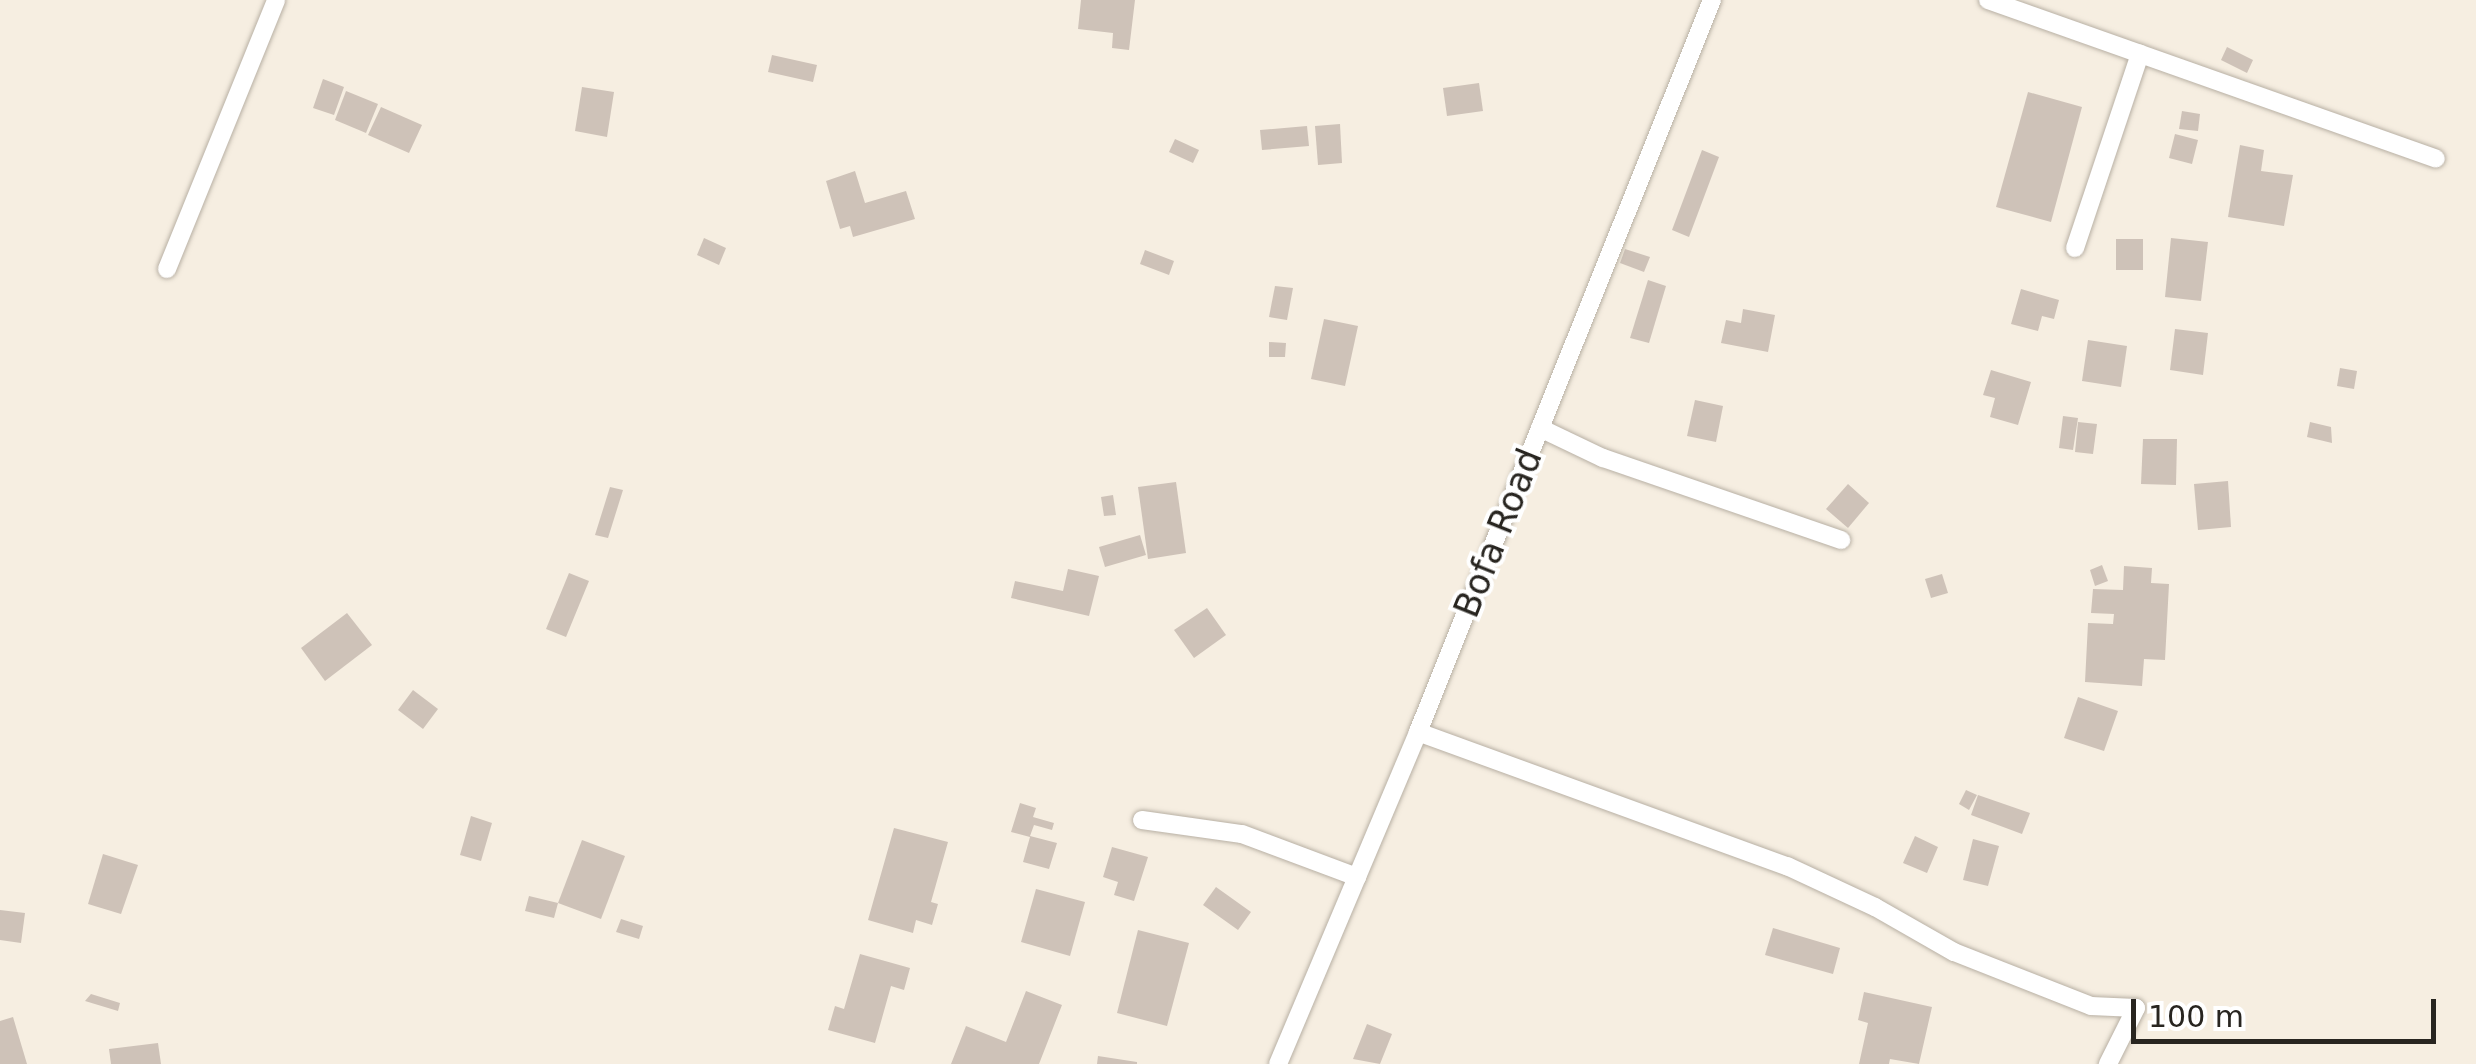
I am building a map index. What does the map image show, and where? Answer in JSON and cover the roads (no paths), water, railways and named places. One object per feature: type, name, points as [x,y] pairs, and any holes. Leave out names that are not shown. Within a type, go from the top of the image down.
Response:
[{"type":"street","points":[[166,269],[276,0]]},
{"type":"street","name":"Bofa Road","points":[[1278,1064],[1418,732],[1712,0]]},
{"type":"street","points":[[1988,0],[2436,160]]},
{"type":"street","points":[[2075,248],[2140,54]]},
{"type":"street","points":[[1540,428],[1602,458],[1841,540]]},
{"type":"street","points":[[1418,732],[1787,866],[1875,907],[1954,952],[2091,1006],[2136,1008],[2108,1064]]},
{"type":"street","points":[[1142,820],[1242,834],[1357,877]]}]
